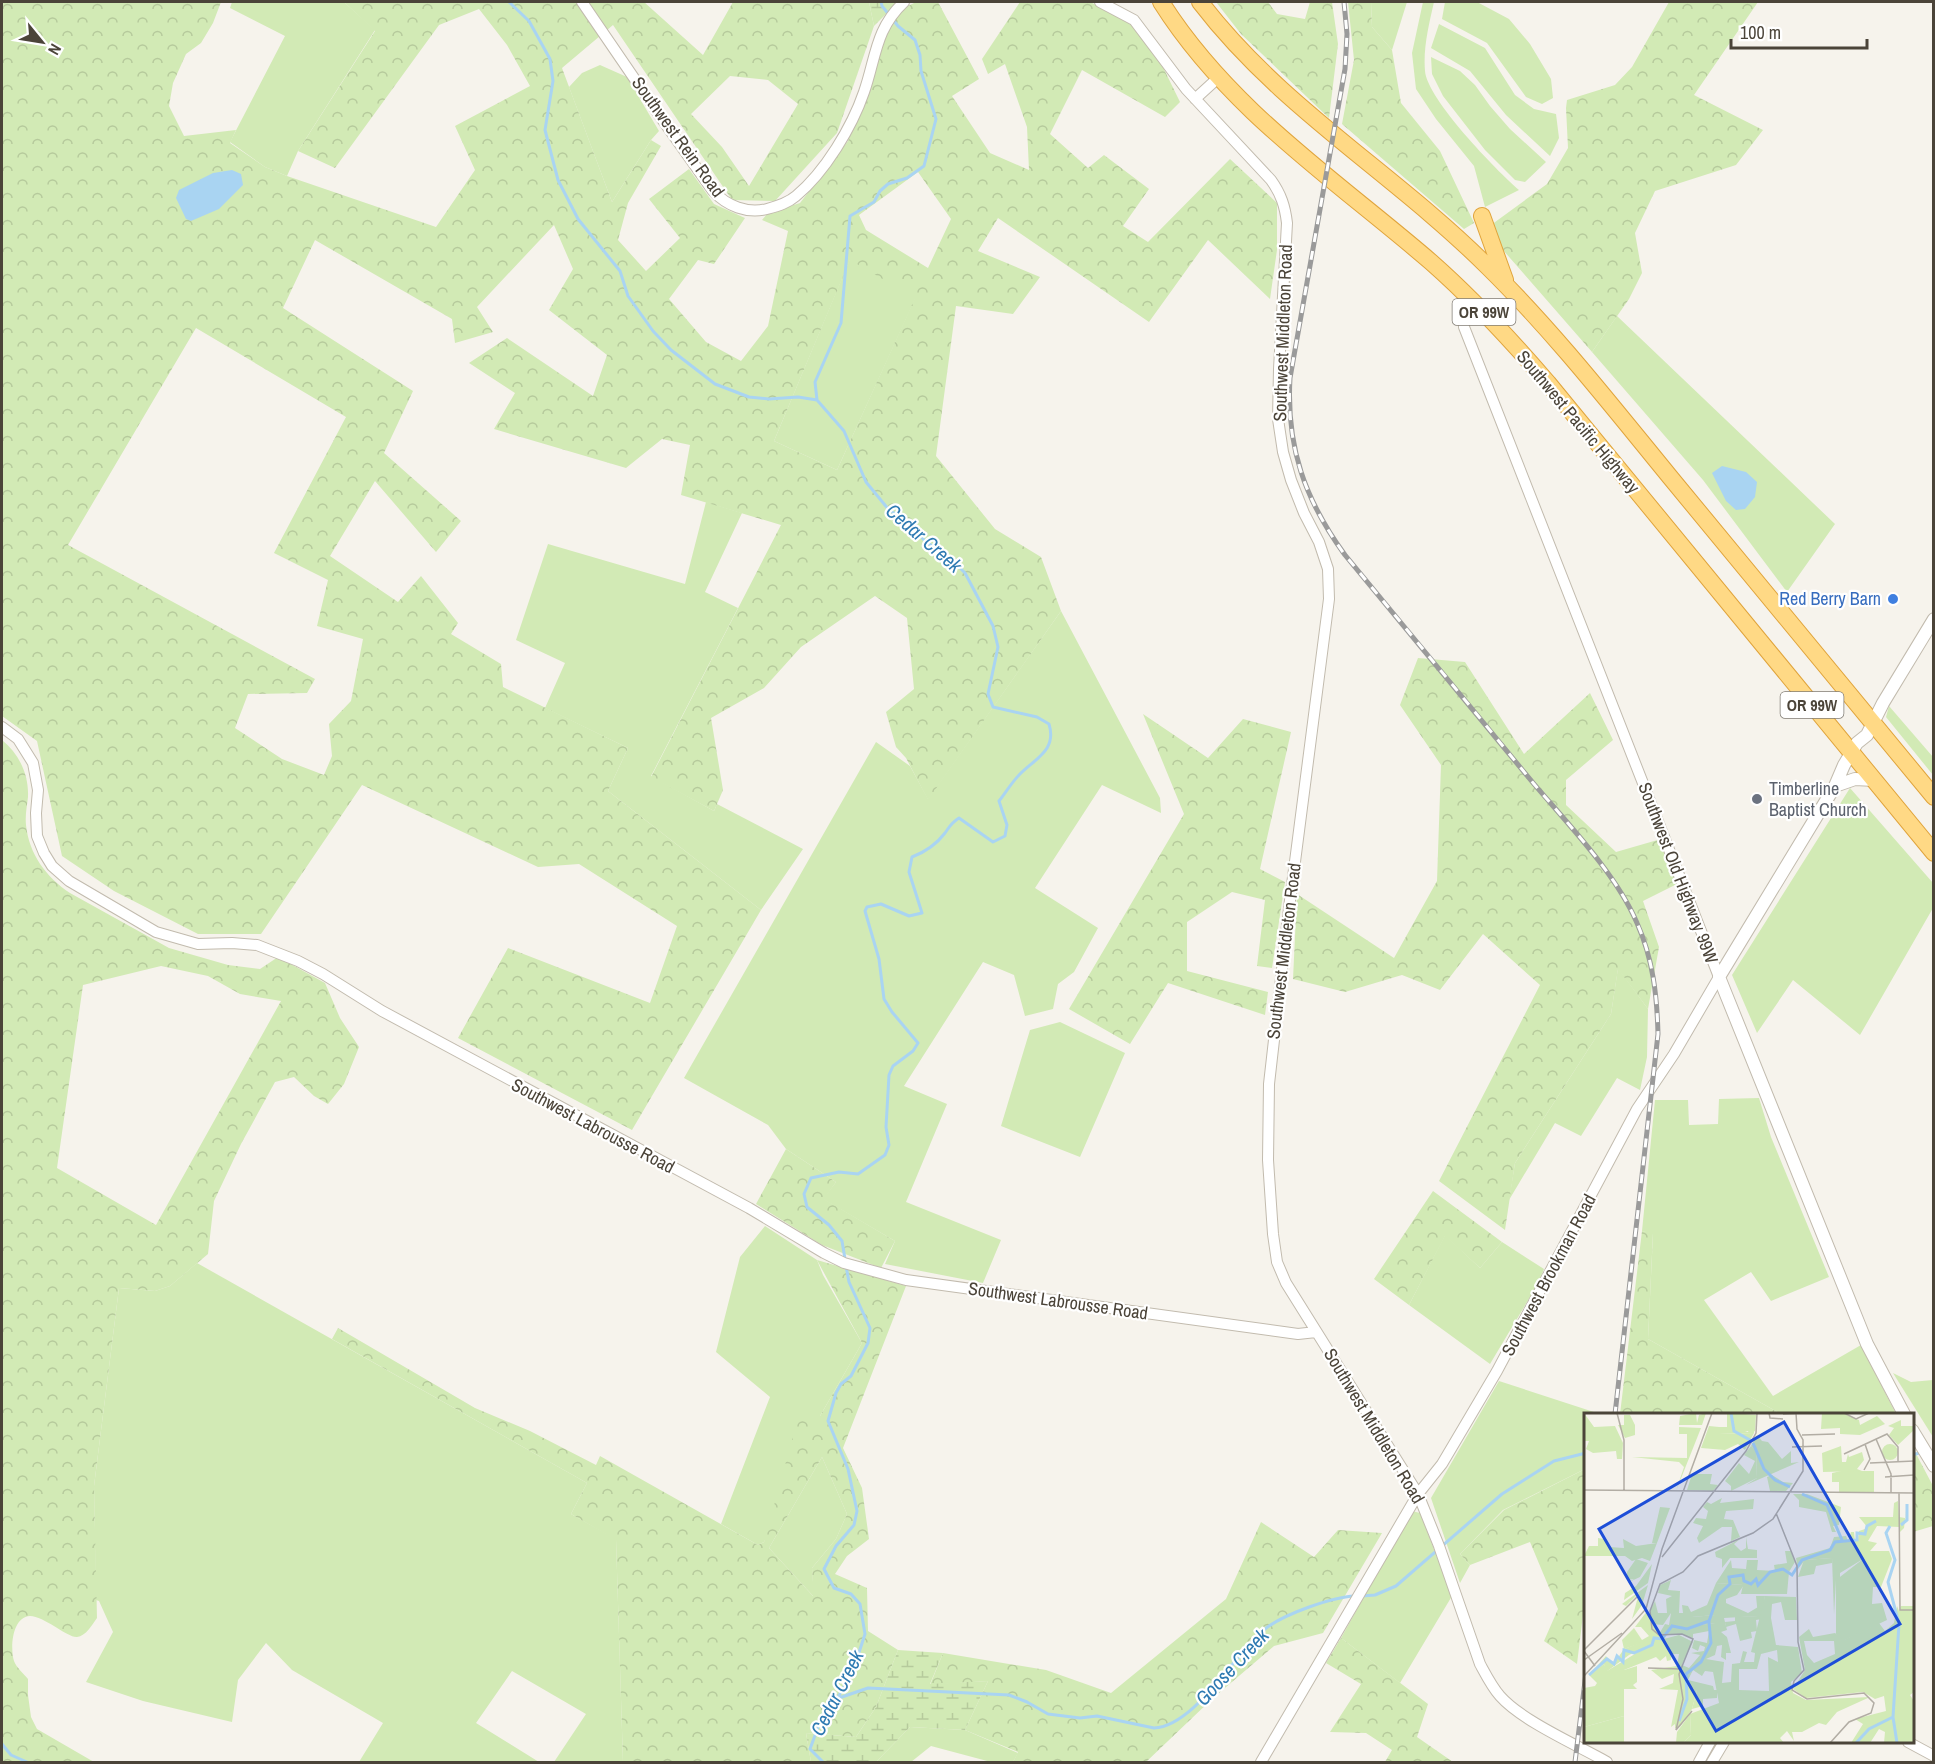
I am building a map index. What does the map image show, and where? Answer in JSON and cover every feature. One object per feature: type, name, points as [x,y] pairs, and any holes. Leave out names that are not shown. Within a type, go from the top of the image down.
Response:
[{"type":"highway","name":"Southwest Pacific Highway","points":[[1161,2],[1218,78],[1273,131],[1432,263],[1497,325],[1548,383],[1934,853]]},
{"type":"highway","name":"Southwest Pacific Highway","points":[[1200,2],[1236,46],[1287,95],[1448,230],[1508,286],[1590,379],[1934,797]]},
{"type":"highway","points":[[1482,216],[1508,286]]},
{"type":"street","name":"Southwest Rein Road","points":[[586,4],[662,119],[722,201],[755,211],[782,205],[796,196],[830,157],[864,93],[876,45],[889,17],[904,2]]},
{"type":"street","points":[[1100,2],[1134,20],[1195,99],[1218,78]]},
{"type":"street","name":"Southwest Middleton Road","points":[[1195,99],[1271,180],[1280,192],[1286,207],[1278,418],[1283,452],[1291,480],[1319,542],[1328,569],[1329,599],[1269,1084],[1267,1121],[1272,1224],[1277,1261],[1286,1283],[1418,1494],[1439,1545],[1480,1664],[1501,1697],[1532,1721],[1607,1762]]},
{"type":"street","name":"Southwest Old Highway 99W","points":[[1464,327],[1719,977],[1868,1344],[1903,1413]]},
{"type":"street","name":"Southwest Brookman Road","points":[[1261,1762],[1418,1494],[1442,1464],[1497,1371],[1637,1109],[1674,1054],[1835,786],[1851,753],[1857,743],[1867,735],[1934,619]]},
{"type":"street","name":"Southwest Labrousse Road","points":[[2,727],[18,739],[33,763],[38,790],[37,836],[52,866],[69,881],[156,932],[198,944],[257,945],[298,961],[382,1011],[749,1208],[824,1253],[860,1268],[906,1280],[1298,1334],[1316,1332]]},
{"type":"street","points":[[1835,786],[1855,779],[1874,780]]},
{"type":"street","points":[[1914,1433],[1934,1466]]},
{"type":"street","points":[[1699,1762],[1709,1743]]},
{"type":"street","points":[[1712,1762],[1723,1743]]},
{"type":"street","points":[[1910,1743],[1934,1756]]},
{"type":"green space","points":[[2,2],[221,2],[213,23],[201,43],[186,54],[173,83],[169,106],[184,136],[236,130],[230,143],[265,167],[436,227],[475,170],[455,126],[530,86],[507,45],[479,9],[439,25],[335,168],[298,151],[375,31],[344,2],[644,2],[703,55],[733,2],[869,2],[874,26],[837,133],[775,201],[732,200],[613,25],[562,68],[612,202],[651,140],[661,146],[628,203],[618,240],[646,271],[680,238],[649,199],[689,169],[714,204],[745,218],[714,264],[698,260],[669,299],[706,342],[741,361],[768,326],[788,231],[762,220],[768,213],[800,203],[848,141],[886,30],[906,7],[916,2],[938,2],[979,79],[952,96],[990,153],[1029,170],[1027,127],[1005,64],[988,74],[982,59],[1020,2],[1090,2],[1133,22],[1160,61],[1180,102],[1165,117],[1082,70],[1050,134],[1088,168],[1104,155],[1149,189],[1123,226],[1148,242],[1230,159],[1277,203],[1277,250],[1270,299],[1208,240],[1149,322],[998,218],[978,251],[1040,277],[1013,314],[956,306],[936,456],[995,529],[1041,557],[1061,611],[928,800],[906,758],[896,747],[886,712],[914,689],[907,618],[875,596],[801,647],[764,688],[711,718],[723,790],[714,811],[651,777],[781,525],[681,495],[690,445],[662,439],[626,468],[494,429],[515,393],[469,363],[507,338],[593,396],[607,355],[549,310],[573,269],[554,225],[477,307],[493,332],[455,343],[452,319],[315,240],[283,308],[413,391],[384,453],[461,521],[436,552],[375,481],[330,556],[398,602],[421,576],[458,623],[451,634],[501,664],[503,687],[628,748],[608,791],[761,910],[632,1130],[458,1038],[508,948],[650,1003],[677,926],[579,864],[538,867],[362,785],[261,934],[198,934],[114,891],[62,856],[37,741],[2,716]],"holes":[[[730,76],[768,80],[798,104],[749,186],[722,147],[691,114]],[[918,172],[951,219],[928,268],[866,230],[859,215]],[[850,260],[915,298],[837,470],[774,441]],[[196,328],[346,417],[274,553],[328,580],[317,626],[363,639],[351,701],[329,724],[332,756],[324,775],[282,759],[235,728],[248,694],[307,693],[315,679],[68,545]]]},
{"type":"green space","points":[[232,2],[344,2],[375,30],[298,151],[287,176],[265,167],[230,142],[285,36],[230,8]]},
{"type":"green space","points":[[869,2],[898,2],[874,26]]},
{"type":"green space","points":[[1216,2],[1268,2],[1277,14],[1305,19],[1310,2],[1332,2],[1338,44],[1329,118],[1241,34]]},
{"type":"green space","points":[[1348,2],[1371,2],[1372,27],[1392,50],[1401,103],[1440,151],[1474,223],[1464,229],[1342,124],[1354,60]]},
{"type":"green space","points":[[1371,2],[1407,2],[1392,50],[1372,27]]},
{"type":"green space","points":[[1423,2],[1434,2],[1427,36],[1425,71],[1437,99],[1464,134],[1519,190],[1485,207],[1474,166],[1436,119],[1416,89],[1412,53]]},
{"type":"green space","points":[[1445,2],[1477,2],[1509,19],[1530,44],[1551,79],[1553,98],[1542,104],[1526,97],[1487,43],[1442,19]]},
{"type":"green space","points":[[1669,2],[1758,2],[1694,95],[1763,130],[1736,165],[1655,191],[1635,233],[1642,273],[1629,299],[1592,352],[1503,250],[1491,225],[1547,184],[1568,148],[1567,100],[1615,85],[1632,67]]},
{"type":"green space","points":[[1439,24],[1485,48],[1515,95],[1534,109],[1556,114],[1559,138],[1550,156],[1506,115],[1470,71],[1431,48]]},
{"type":"green space","points":[[1431,57],[1460,71],[1475,85],[1510,129],[1546,162],[1525,182],[1515,180],[1485,150],[1443,96],[1432,74]]},
{"type":"green space","points":[[600,65],[627,77],[659,131],[612,202],[569,87],[582,73]]},
{"type":"green space","points":[[850,259],[916,297],[837,470],[774,441]]},
{"type":"green space","points":[[1617,316],[1835,524],[1787,592],[1703,480],[1592,352]]},
{"type":"green space","points":[[706,502],[742,513],[705,592],[738,608],[651,776],[714,811],[717,804],[803,849],[761,910],[608,791],[628,748],[545,708],[565,663],[516,640],[548,544],[685,584]]},
{"type":"green space","points":[[1061,611],[1160,798],[1161,813],[1102,785],[1035,888],[1098,928],[1074,972],[1058,984],[1053,1009],[1025,1016],[1014,975],[983,962],[904,1086],[947,1104],[906,1202],[1001,1240],[983,1283],[885,1264],[895,1241],[823,1199],[836,1182],[786,1149],[768,1125],[684,1078],[876,742],[910,766],[928,799]]},
{"type":"green space","points":[[1418,658],[1465,662],[1524,754],[1590,693],[1613,740],[1566,780],[1566,805],[1616,852],[1661,839],[1679,883],[1643,901],[1659,947],[1648,1009],[1618,969],[1611,1014],[1515,1163],[1505,1230],[1439,1181],[1540,985],[1483,934],[1440,990],[1402,975],[1345,992],[1293,979],[1297,894],[1394,958],[1437,881],[1441,765],[1400,705]]},
{"type":"green space","points":[[1889,706],[1933,757],[1933,775],[1886,717]]},
{"type":"green space","points":[[1143,714],[1208,758],[1243,719],[1291,732],[1260,869],[1285,882],[1272,968],[1257,966],[1265,900],[1232,892],[1187,922],[1187,971],[1268,992],[1265,1015],[1168,983],[1130,1044],[1069,1009],[1184,814]]},
{"type":"green space","points":[[2,740],[18,758],[27,780],[26,825],[31,846],[40,864],[61,887],[169,948],[228,965],[260,969],[278,957],[325,983],[340,1018],[359,1047],[344,1084],[328,1104],[314,1096],[294,1077],[275,1082],[241,1144],[214,1201],[208,1254],[170,1286],[155,1291],[119,1288],[94,1486],[97,1618],[86,1632],[77,1637],[42,1619],[30,1616],[24,1618],[16,1627],[12,1649],[14,1661],[28,1679],[31,1717],[37,1729],[94,1762],[2,1762]],"holes":[[[161,966],[208,976],[240,994],[281,1001],[156,1225],[57,1168],[83,985]]]},
{"type":"green space","points":[[1850,788],[1933,883],[1933,908],[1860,1035],[1793,980],[1757,1033],[1732,975]]},
{"type":"green space","points":[[1618,968],[1648,1009],[1647,1057],[1640,1090],[1617,1078],[1581,1136],[1555,1123],[1509,1200],[1515,1163],[1611,1014]]},
{"type":"green space","points":[[1060,1022],[1125,1053],[1080,1157],[1001,1126],[1030,1030]]},
{"type":"green space","points":[[1759,1098],[1771,1137],[1829,1277],[1771,1301],[1751,1272],[1704,1300],[1773,1396],[1861,1345],[1895,1413],[1779,1413],[1648,1339],[1653,1234],[1642,1231],[1655,1100],[1688,1100],[1689,1125],[1718,1124],[1719,1099]]},
{"type":"green space","points":[[786,1149],[836,1182],[824,1199],[895,1241],[881,1268],[822,1245],[756,1204]]},
{"type":"green space","points":[[1433,1191],[1502,1242],[1480,1268],[1445,1236],[1409,1305],[1374,1279]]},
{"type":"green space","points":[[765,1226],[817,1260],[823,1275],[862,1343],[820,1416],[764,1542],[758,1545],[721,1524],[770,1397],[716,1352],[740,1257]]},
{"type":"green space","points":[[1642,1231],[1653,1233],[1648,1339],[1779,1413],[1620,1413]]},
{"type":"green space","points":[[1445,1235],[1480,1268],[1502,1242],[1544,1269],[1539,1282],[1490,1364],[1409,1305]]},
{"type":"green space","points":[[817,1260],[906,1286],[843,1448],[862,1488],[869,1539],[847,1556],[835,1574],[867,1588],[868,1631],[898,1650],[876,1707],[856,1737],[806,1733],[811,1762],[623,1762],[616,1540],[571,1514],[587,1483],[332,1339],[338,1328],[475,1408],[530,1431],[596,1465],[600,1456],[758,1545],[764,1542],[799,1414],[820,1416],[862,1343]],"holes":[[[822,1457],[847,1514],[836,1539],[812,1568],[813,1596],[769,1548]]]},
{"type":"green space","points":[[197,1263],[587,1483],[571,1514],[616,1539],[623,1762],[554,1762],[586,1714],[512,1671],[476,1723],[539,1762],[359,1762],[383,1723],[292,1670],[266,1643],[238,1680],[232,1722],[143,1701],[86,1682],[113,1632],[99,1601],[96,1600],[94,1486],[119,1288],[155,1291],[170,1286]]},
{"type":"green space","points":[[1893,1373],[1911,1382],[1933,1380],[1933,1437]]},
{"type":"green space","points":[[1499,1381],[1597,1413],[1584,1413],[1584,1470],[1503,1510],[1460,1554],[1470,1565],[1460,1583],[1431,1498]]},
{"type":"green space","points":[[1914,1450],[1933,1486],[1933,1526],[1914,1532]]},
{"type":"green space","points":[[822,1457],[847,1514],[836,1539],[812,1568],[814,1597],[769,1548]]},
{"type":"green space","points":[[1584,1470],[1584,1606],[1577,1664],[1544,1641],[1558,1609],[1530,1542],[1470,1565],[1460,1554],[1504,1510]]},
{"type":"green space","points":[[1412,1511],[1420,1513],[1452,1596],[1400,1683],[1341,1638]]},
{"type":"green space","points":[[1261,1522],[1314,1557],[1338,1530],[1382,1533],[1323,1633],[1274,1646],[1212,1699],[1146,1762],[1013,1762],[1018,1752],[965,1730],[988,1681],[930,1685],[943,1653],[1046,1670],[1111,1693],[1226,1599]]},
{"type":"green space","points":[[1341,1638],[1428,1704],[1417,1737],[1453,1762],[1385,1762],[1392,1750],[1366,1733],[1330,1732],[1361,1684],[1326,1663]]},
{"type":"green space","points":[[898,1650],[943,1653],[930,1684],[988,1681],[965,1730],[910,1727],[876,1762],[811,1762],[806,1733],[856,1737],[876,1707]]},
{"type":"green space","points":[[910,1727],[965,1730],[1018,1753],[1013,1762],[991,1762],[931,1746],[911,1762],[876,1762]]},
{"type":"water","points":[[232,170],[241,174],[243,185],[219,209],[191,221],[186,219],[176,198],[179,190],[213,173]]},
{"type":"water","points":[[1722,466],[1746,472],[1757,482],[1755,497],[1745,509],[1736,510],[1726,501],[1712,473]]},
{"type":"waterway","points":[[509,2],[529,21],[550,59],[553,81],[545,130],[558,180],[578,219],[620,271],[628,296],[653,331],[671,350],[715,384],[749,397],[769,399],[798,397],[817,400]]},
{"type":"waterway","name":"Cedar Creek","points":[[845,1259],[842,1241],[829,1225],[807,1207],[804,1194],[811,1178],[839,1172],[858,1174],[885,1155],[889,1145],[886,1127],[889,1075],[893,1066],[913,1051],[918,1043],[884,999],[879,959],[865,911],[867,907],[881,904],[909,916],[922,913],[909,872],[912,857],[934,845],[959,818],[993,842],[1005,836],[1007,825],[999,801],[1017,777],[1044,753],[1051,733],[1049,724],[1037,717],[993,707],[988,694],[998,647],[993,626],[965,573],[948,556],[926,542],[905,520],[889,510],[866,482],[844,431],[817,400],[815,382],[841,323],[850,216],[874,202],[880,191],[888,184],[907,178],[924,166],[936,119],[921,71],[920,55],[915,40],[898,26],[881,2]]},
{"type":"waterway","name":"Cedar Creek","points":[[823,1762],[810,1749],[824,1711],[837,1699],[853,1671],[865,1634],[860,1604],[851,1594],[834,1588],[824,1569],[836,1546],[854,1525],[857,1511],[848,1469],[828,1421],[836,1393],[841,1384],[851,1376],[868,1343],[870,1328],[849,1282],[846,1266]]},
{"type":"waterway","name":"Goose Creek","points":[[1914,1454],[1923,1452]]},
{"type":"waterway","name":"Goose Creek","points":[[1362,1596],[1375,1595],[1396,1586],[1502,1494],[1554,1461],[1584,1454]]},
{"type":"waterway","name":"Goose Creek","points":[[839,1698],[868,1688],[1009,1695],[1048,1714],[1080,1718],[1097,1716],[1154,1728],[1169,1724],[1199,1702],[1253,1640],[1273,1623],[1308,1607],[1334,1599],[1355,1596]]},
{"type":"waterway","points":[[2,1744],[11,1755],[27,1762]]},
{"type":"railway","points":[[1344,2],[1347,34],[1345,69],[1290,378],[1291,427],[1295,450],[1309,493],[1319,514],[1345,555],[1605,868],[1628,905],[1647,950],[1657,1005],[1658,1034],[1615,1413]]},
{"type":"railway","points":[[1575,1762],[1584,1689]]},
{"type":"place","name":"Red Berry Barn","points":[[1893,599]]},
{"type":"place","name":"Timberline Baptist Church","points":[[1757,799]]}]
